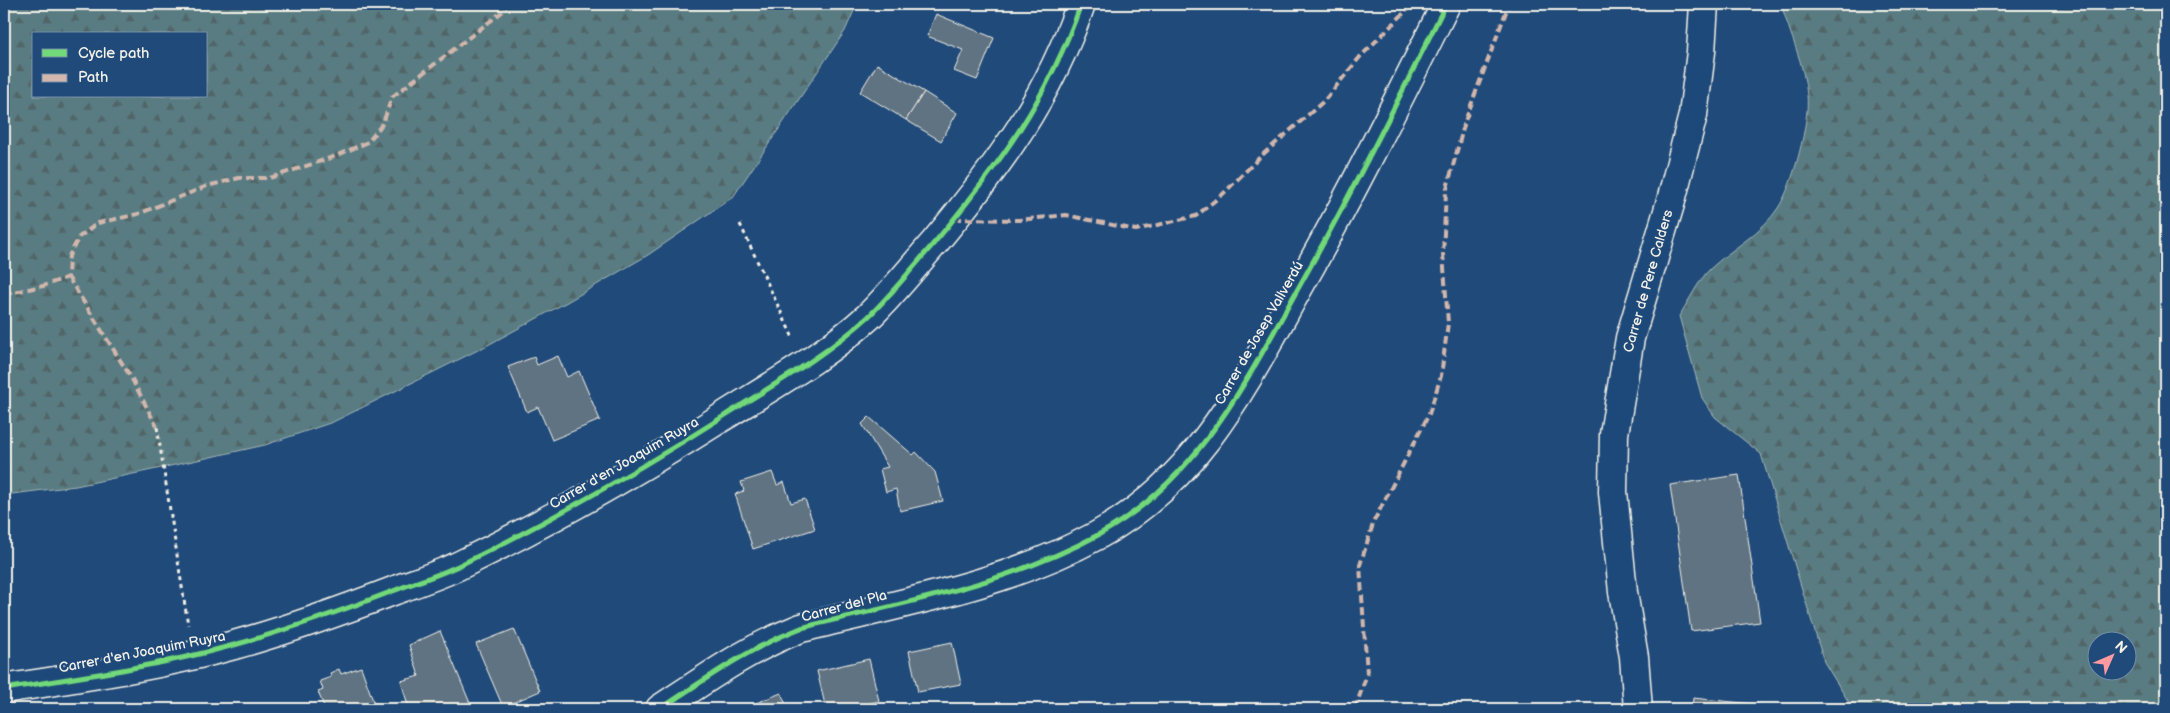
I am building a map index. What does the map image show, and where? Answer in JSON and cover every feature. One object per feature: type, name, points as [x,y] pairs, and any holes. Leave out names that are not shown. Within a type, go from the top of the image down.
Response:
[{"type":"street","name":"Carrer d'en Joaquim Ruyra","points":[[4,689],[193,656],[235,645],[340,611],[458,566],[561,513],[633,473],[842,338],[889,295],[954,220],[1009,149],[1050,81],[1069,40],[1081,4]]},
{"type":"street","name":"Carrer de Josep Vallverdú","points":[[963,587],[1018,572],[1099,534],[1136,510],[1177,474],[1196,453],[1217,427],[1344,206],[1446,4]]},
{"type":"street","name":"Carrer de Pere Calders","points":[[1638,709],[1634,657],[1623,592],[1613,492],[1614,434],[1630,338],[1693,115],[1704,4]]},
{"type":"street","name":"Carrer del Pla","points":[[660,709],[749,650],[771,640],[801,628],[963,587]]},
{"type":"path","points":[[740,224],[804,364]]},
{"type":"path","points":[[157,427],[193,656]]},
{"type":"green space","points":[[4,4],[857,4],[845,31],[733,197],[648,255],[486,346],[333,422],[265,445],[76,486],[4,495]]},
{"type":"green space","points":[[1781,4],[2166,4],[2166,709],[1853,709],[1824,662],[1761,454],[1715,417],[1702,398],[1679,316],[1710,269],[1764,225],[1772,217],[1784,198],[1795,169],[1806,121],[1807,95],[1800,60]]},
{"type":"building","points":[[936,14],[994,38],[977,80],[954,71],[963,50],[927,36]]},
{"type":"building","points":[[877,64],[924,92],[906,120],[860,92]]},
{"type":"building","points":[[924,92],[957,113],[941,141],[906,120]]},
{"type":"building","points":[[558,356],[567,377],[579,371],[600,420],[552,440],[538,407],[527,412],[508,367],[534,357],[537,365]]},
{"type":"building","points":[[869,417],[913,455],[916,452],[935,472],[943,501],[900,511],[896,489],[886,492],[880,469],[888,467],[862,424]]},
{"type":"building","points":[[772,472],[777,485],[784,482],[791,503],[805,499],[815,529],[753,549],[735,494],[744,491],[741,482]]},
{"type":"building","points":[[1739,475],[1760,622],[1691,631],[1670,485]]},
{"type":"building","points":[[514,629],[540,691],[503,707],[476,644]]},
{"type":"building","points":[[440,631],[472,709],[409,709],[401,681],[419,676],[409,645]]},
{"type":"building","points":[[952,642],[961,684],[918,692],[909,651]]},
{"type":"building","points":[[869,659],[879,701],[844,709],[826,709],[817,671]]},
{"type":"building","points":[[361,667],[376,709],[325,709],[318,692],[323,690],[320,681],[331,677],[330,673],[339,669],[341,674]]},
{"type":"building","points":[[781,693],[788,709],[756,709],[754,704]]},
{"type":"building","points":[[1693,698],[1763,705],[1763,709],[1692,709]]},
{"type":"marked path","points":[[4,294],[43,286],[68,277],[69,256],[79,237],[98,223],[138,214],[207,186],[239,178],[270,178],[333,157],[368,142],[383,123],[392,97],[502,12],[507,4]]},
{"type":"marked path","points":[[954,219],[1019,220],[1066,215],[1136,230],[1196,216],[1223,194],[1261,156],[1324,101],[1360,57],[1413,4]]},
{"type":"marked path","points":[[1355,709],[1367,674],[1360,565],[1374,521],[1429,414],[1441,376],[1448,323],[1443,254],[1446,192],[1465,121],[1509,4]]},
{"type":"marked path","points":[[68,277],[132,379],[157,427]]},
{"type":"cycle path","points":[[4,689],[149,665],[234,645],[314,620],[445,572],[595,494],[780,381],[834,345],[868,317],[886,299],[958,214],[1001,158],[1037,101],[1068,38],[1081,4]]},
{"type":"cycle path","points":[[660,709],[745,655],[801,628],[915,601],[990,580],[1063,552],[1098,535],[1133,512],[1165,486],[1192,457],[1217,425],[1260,357],[1357,180],[1446,4]]}]
